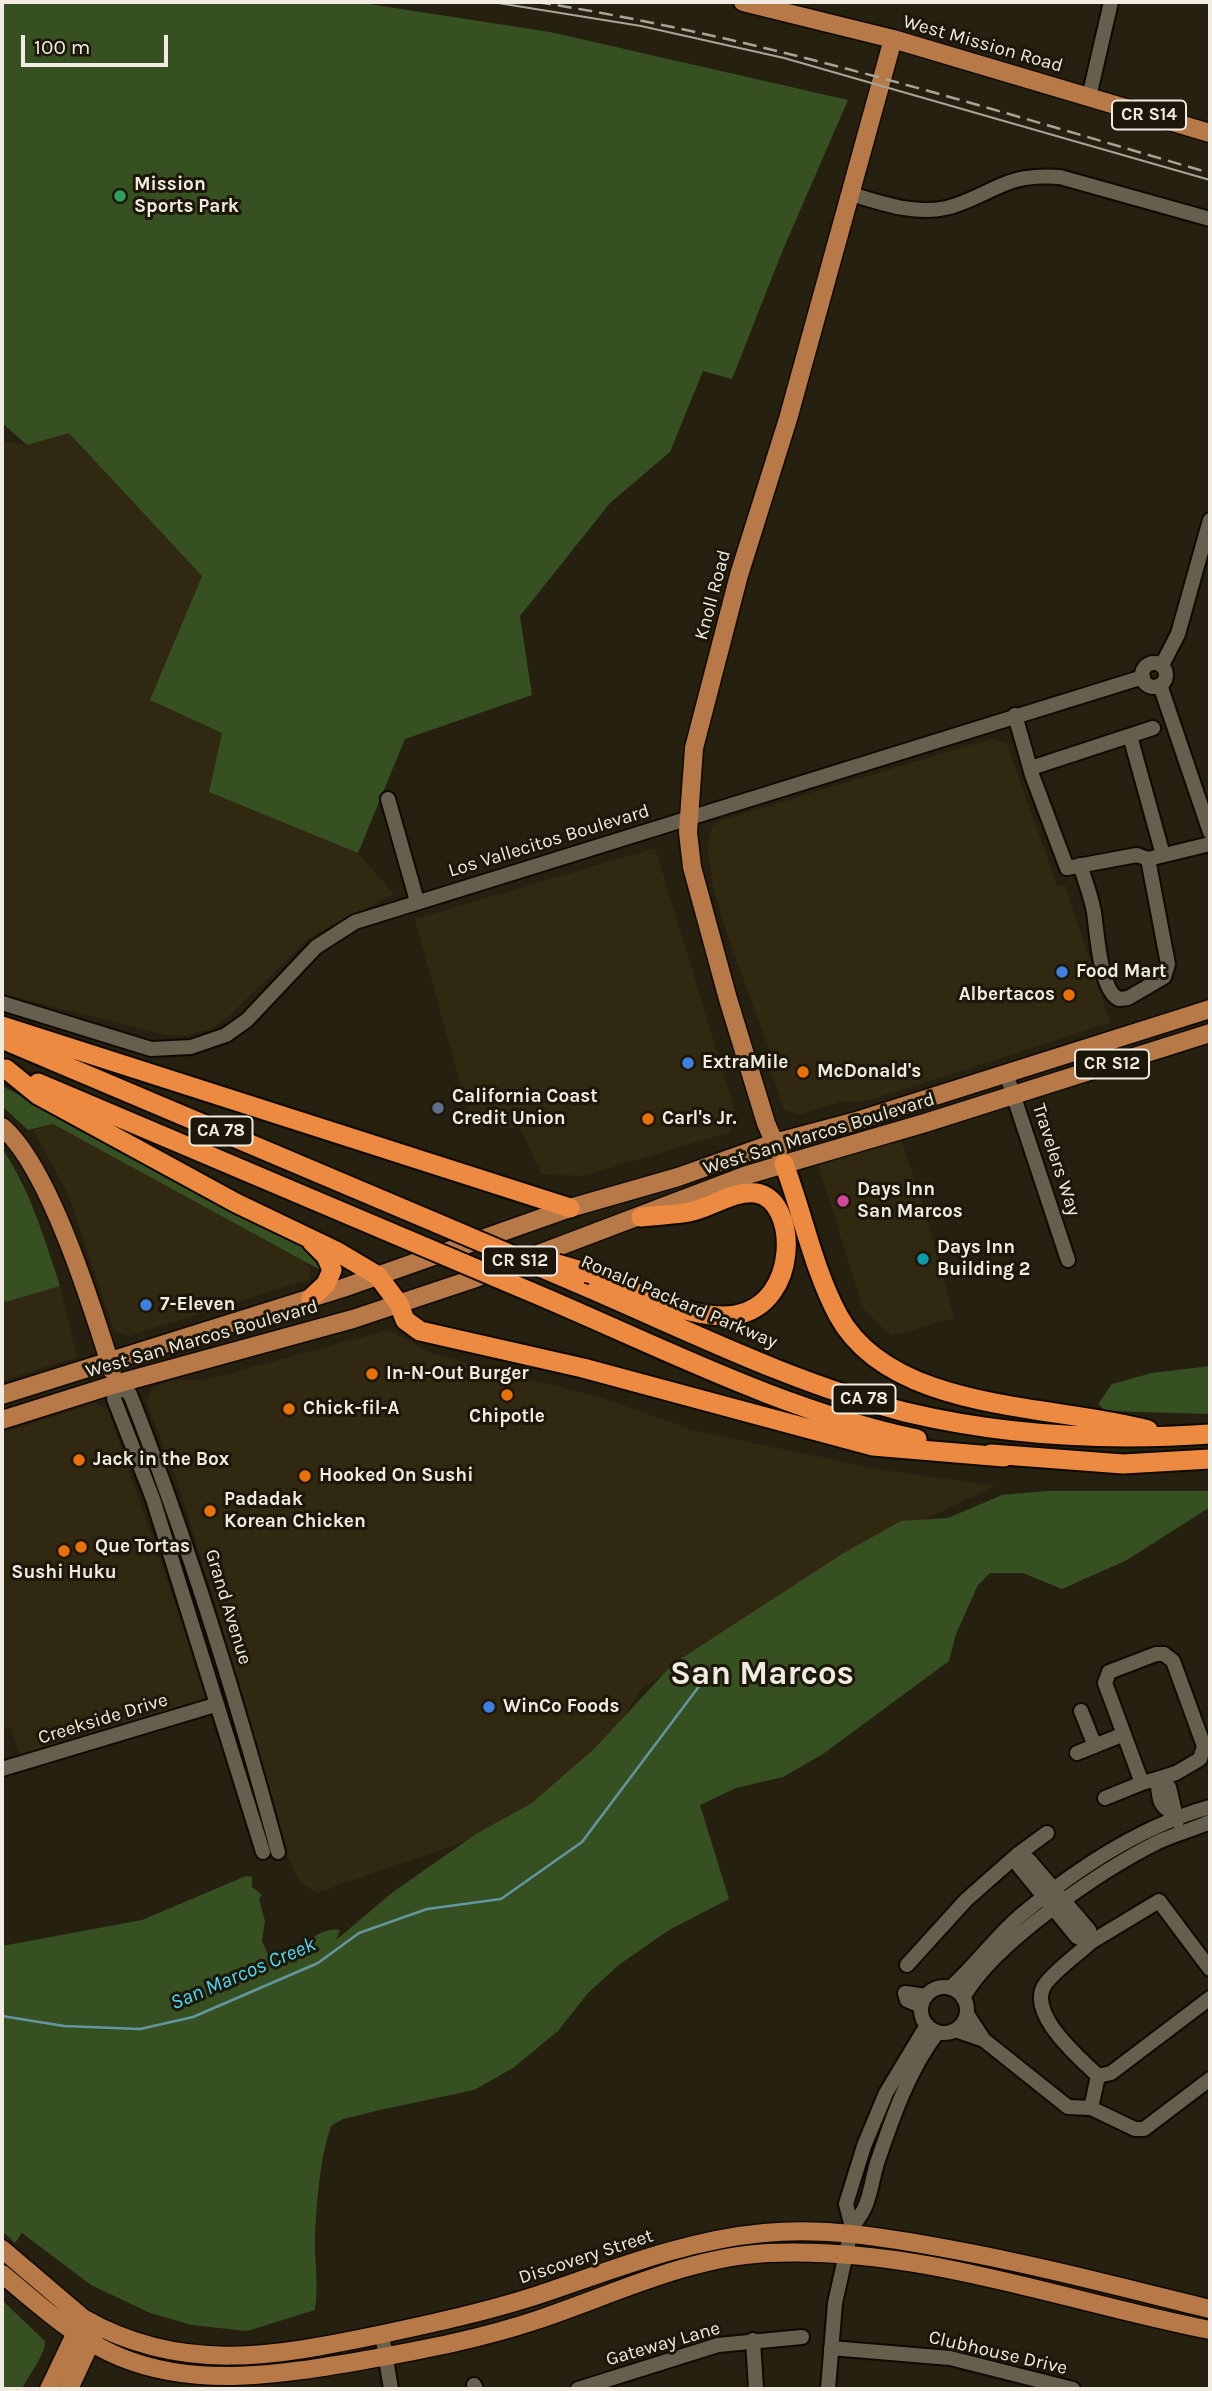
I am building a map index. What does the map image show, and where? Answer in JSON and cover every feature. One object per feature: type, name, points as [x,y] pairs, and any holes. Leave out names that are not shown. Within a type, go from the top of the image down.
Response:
[{"type":"highway","points":[[2,1026],[570,1208]]},
{"type":"highway","name":"Ronald Packard Parkway","points":[[2,1039],[491,1247],[583,1278],[791,1374],[903,1411],[967,1424],[1041,1434],[1210,1434]]},
{"type":"highway","points":[[4,1068],[38,1095],[236,1202],[304,1234],[378,1276],[399,1304],[405,1320],[420,1331],[583,1368],[873,1446],[1004,1457]]},
{"type":"highway","name":"CA 78","points":[[4,1068],[821,1413],[877,1430],[1004,1457],[1122,1464],[1210,1459]]},
{"type":"highway","points":[[784,1164],[825,1288],[853,1339],[873,1358],[892,1370],[922,1381],[1006,1406],[1126,1423],[1172,1436]]},
{"type":"highway","points":[[583,1278],[702,1314],[733,1316],[762,1304],[772,1293],[786,1266],[786,1240],[779,1217],[774,1206],[758,1194],[743,1193],[690,1212],[641,1217]]},
{"type":"highway","points":[[304,1234],[326,1256],[332,1269],[326,1284],[311,1298]]},
{"type":"main road","name":"West Mission Road","points":[[743,2],[893,40],[1210,133]]},
{"type":"main road","name":"Knoll Road","points":[[784,1164],[774,1143],[704,917],[692,867],[688,818],[694,748],[739,575],[788,419],[893,40]]},
{"type":"main road","name":"West San Marcos Boulevard","points":[[2,1395],[378,1276],[570,1208],[678,1177],[774,1143],[884,1112],[1210,1009]]},
{"type":"main road","name":"West San Marcos Boulevard","points":[[2,1420],[116,1384],[341,1323],[641,1217],[747,1175],[1210,1033]]},
{"type":"main road","points":[[849,1145],[850,1135],[867,1127],[884,1112]]},
{"type":"main road","name":"Grand Avenue","points":[[2,1127],[40,1180],[55,1210],[116,1384]]},
{"type":"main road","name":"Discovery Street","points":[[2,2249],[91,2322],[167,2352],[233,2358],[323,2347],[461,2318],[612,2268],[693,2246],[765,2233],[851,2230],[1028,2264],[1210,2309]]},
{"type":"main road","points":[[2,2274],[82,2339],[136,2362],[196,2375],[273,2374],[477,2338],[688,2267],[765,2253],[846,2252],[968,2272],[1145,2318],[1210,2330]]},
{"type":"main road","points":[[49,2389],[91,2322]]},
{"type":"main road","points":[[69,2389],[82,2339]]},
{"type":"street","points":[[1089,97],[1111,2]]},
{"type":"street","points":[[851,194],[909,209],[945,208],[967,202],[1009,182],[1038,176],[1060,177],[1210,219]]},
{"type":"street","points":[[1160,685],[1166,677],[1162,665],[1178,634],[1210,520]]},
{"type":"street","points":[[1160,685],[1149,685],[1143,677],[1149,664],[1162,665]]},
{"type":"street","name":"Los Vallecitos Boulevard","points":[[2,1003],[152,1049],[191,1047],[226,1035],[247,1020],[316,947],[355,922],[1143,677]]},
{"type":"street","points":[[1160,685],[1210,832]]},
{"type":"street","points":[[1015,715],[1031,768],[1068,868],[1137,855],[1148,859],[1210,844]]},
{"type":"street","points":[[1031,768],[1153,728]]},
{"type":"street","points":[[1130,736],[1164,855]]},
{"type":"street","points":[[388,799],[418,901]]},
{"type":"street","points":[[1080,864],[1093,910],[1099,953],[1110,992],[1119,999],[1128,998],[1164,977],[1168,964],[1148,859]]},
{"type":"street","name":"Travelers Way","points":[[1006,1073],[1068,1260]]},
{"type":"street","name":"Grand Avenue","points":[[263,1852],[153,1499],[114,1399],[116,1384],[130,1394],[176,1511],[235,1700],[278,1852]]},
{"type":"street","points":[[1105,1798],[1153,1781],[1176,1773],[1200,1759],[1204,1746],[1173,1661],[1164,1654],[1148,1656],[1109,1672],[1105,1683],[1124,1734],[1153,1781],[1164,1808],[1177,1822],[1210,1822]]},
{"type":"street","name":"Creekside Drive","points":[[2,1769],[215,1705]]},
{"type":"street","points":[[1081,1711],[1095,1746]]},
{"type":"street","points":[[1077,1753],[1124,1734]]},
{"type":"street","points":[[963,1998],[1012,1942],[1100,1857],[1210,1807]]},
{"type":"street","points":[[907,1965],[966,1900],[1047,1833]]},
{"type":"street","points":[[1019,1857],[1029,1860],[1077,1937],[1089,1940]]},
{"type":"street","points":[[924,2001],[937,1989],[950,1988],[1020,1916],[1055,1899]]},
{"type":"street","points":[[1098,2076],[1054,2033],[1042,2001],[1046,1982],[1089,1940],[1159,1901],[1210,1969]]},
{"type":"street","points":[[950,1988],[963,1998],[967,2014],[984,2040],[1068,2107],[1091,2108],[1135,2129],[1144,2129],[1210,2079]]},
{"type":"street","points":[[900,1991],[924,2001]]},
{"type":"street","points":[[1098,2076],[1111,2073],[1210,1998]]},
{"type":"street","points":[[828,2389],[835,2303],[851,2230],[866,2210],[877,2164],[932,2029],[924,2001]]},
{"type":"street","points":[[955,2030],[967,2014]]},
{"type":"street","points":[[932,2029],[955,2030],[984,2040]]},
{"type":"street","points":[[1091,2108],[1098,2076]]},
{"type":"street","points":[[382,2334],[391,2389]]},
{"type":"street","name":"Gateway Lane","points":[[578,2389],[683,2354],[754,2340],[802,2337]]},
{"type":"street","points":[[754,2340],[756,2389]]},
{"type":"street","name":"Clubhouse Drive","points":[[831,2348],[950,2358],[1046,2386],[1073,2389]]},
{"type":"shaded area","points":[[69,432],[202,576],[151,700],[222,733],[210,792],[358,853],[394,894],[310,937],[225,1020],[212,1028],[184,1036],[165,1035],[2,994],[2,441],[27,445]]},
{"type":"shaded area","points":[[993,738],[1007,744],[1057,886],[1065,885],[1110,1023],[867,1101],[839,1102],[800,1115],[784,1110],[771,1071],[770,1052],[727,934],[713,887],[707,847],[712,827],[720,821]]},
{"type":"shaded area","points":[[655,848],[735,1111],[731,1132],[582,1176],[541,1174],[520,1128],[472,1127],[415,919]]},
{"type":"shaded area","points":[[53,1124],[307,1262],[311,1270],[308,1280],[129,1336],[114,1331],[68,1194],[33,1130]]},
{"type":"shaded area","points":[[901,1140],[928,1220],[954,1318],[891,1336],[863,1308],[818,1164]]},
{"type":"shaded area","points":[[60,1286],[77,1357],[2,1381],[2,1303]]},
{"type":"shaded area","points":[[388,1330],[434,1354],[598,1397],[696,1431],[883,1470],[996,1486],[895,1533],[642,1688],[613,1734],[532,1818],[317,1893],[300,1883],[284,1850],[215,1602],[176,1478],[146,1401],[154,1387],[173,1380],[205,1380]]},
{"type":"shaded area","points":[[95,1403],[108,1410],[209,1701],[21,1760],[11,1727],[2,1730],[2,1433]]},
{"type":"green space","points":[[2,2],[356,2],[550,32],[848,100],[782,252],[732,379],[703,371],[670,452],[610,503],[520,616],[532,695],[405,739],[358,853],[209,792],[222,733],[150,700],[202,576],[69,433],[27,445],[2,423]]},
{"type":"green space","points":[[2,1086],[305,1246],[321,1257],[324,1272],[53,1124],[28,1130],[2,1106]]},
{"type":"green space","points":[[2,1148],[28,1197],[60,1286],[2,1303]]},
{"type":"green space","points":[[1210,1366],[1210,1414],[1106,1411],[1098,1404],[1112,1384],[1152,1373]]},
{"type":"green space","points":[[1045,1491],[1210,1491],[1210,1507],[1127,1560],[1062,1589],[1023,1573],[990,1573],[978,1585],[956,1634],[949,1661],[823,1754],[783,1777],[736,1788],[700,1805],[729,1899],[669,1930],[620,1964],[588,1993],[558,2031],[513,2068],[474,2090],[343,2119],[331,2126],[322,2165],[317,2207],[315,2310],[247,2331],[192,2325],[150,2313],[91,2285],[22,2233],[15,2243],[2,2231],[2,1946],[142,1920],[246,1876],[252,1877],[252,1887],[262,1895],[259,1899],[265,1921],[262,1941],[269,1957],[288,1952],[322,1932],[340,1930],[336,1940],[393,1892],[476,1834],[532,1803],[594,1749],[673,1664],[842,1554],[901,1521],[948,1518],[1002,1495]]},
{"type":"green space","points":[[2,2300],[45,2341],[40,2359],[22,2389],[2,2389]]},
{"type":"waterway","name":"San Marcos Creek","points":[[2,2016],[64,2026],[140,2029],[193,2017],[318,1963],[359,1933],[427,1909],[501,1899],[582,1842],[715,1665]]},
{"type":"tram line","points":[[492,2],[641,26],[784,58],[1210,180]]},
{"type":"railway","points":[[537,2],[623,17],[792,55],[960,100],[1210,173]]},
{"type":"place","name":"Mission Sports Park","points":[[120,196]]},
{"type":"place","name":"Food Mart","points":[[1062,972]]},
{"type":"place","name":"Albertacos","points":[[1069,995]]},
{"type":"place","name":"ExtraMile","points":[[688,1063]]},
{"type":"place","name":"McDonald's","points":[[803,1072]]},
{"type":"place","name":"California Coast Credit Union","points":[[438,1108]]},
{"type":"place","name":"Carl's Jr.","points":[[648,1119]]},
{"type":"place","name":"Days Inn San Marcos","points":[[843,1201]]},
{"type":"place","name":"Days Inn Building 2","points":[[923,1259]]},
{"type":"place","name":"7-Eleven","points":[[146,1305]]},
{"type":"place","name":"In-N-Out Burger","points":[[372,1374]]},
{"type":"place","name":"Chipotle","points":[[507,1395]]},
{"type":"place","name":"Chick-fil-A","points":[[289,1409]]},
{"type":"place","name":"Jack in the Box","points":[[79,1460]]},
{"type":"place","name":"Hooked On Sushi","points":[[305,1476]]},
{"type":"place","name":"Padadak Korean Chicken","points":[[210,1511]]},
{"type":"place","name":"Que Tortas","points":[[81,1547]]},
{"type":"place","name":"Sushi Huku","points":[[64,1551]]},
{"type":"place","name":"WinCo Foods","points":[[489,1707]]},
{"type":"district","name":"San Marcos","points":[[762,1675]]}]
